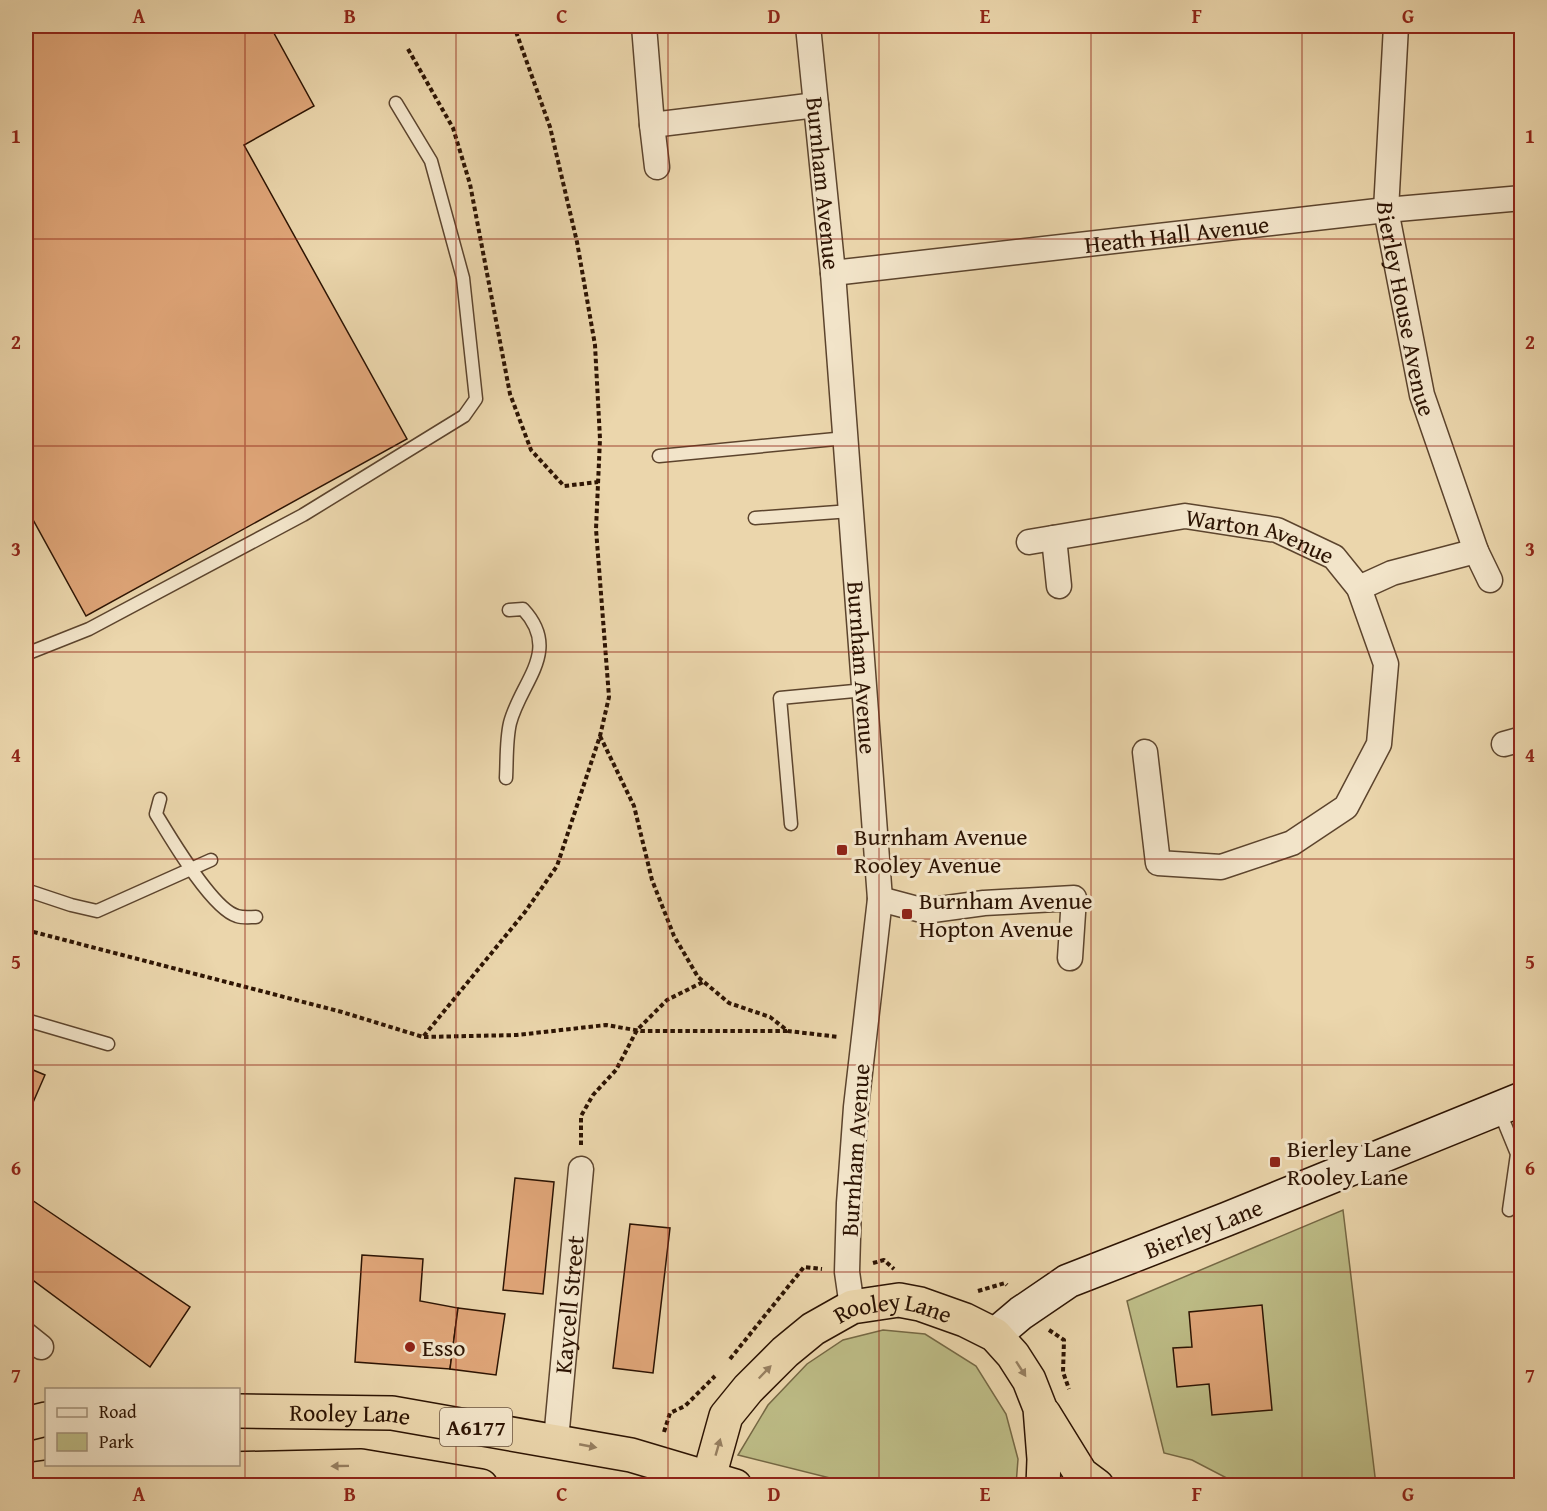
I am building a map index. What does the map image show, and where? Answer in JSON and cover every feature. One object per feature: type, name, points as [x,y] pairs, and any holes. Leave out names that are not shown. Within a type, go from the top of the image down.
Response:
[{"type":"highway","name":"Rooley Lane","points":[[240,1411],[392,1413],[631,1455],[718,1483],[726,1416],[748,1389],[785,1352],[813,1329],[852,1307],[899,1300],[920,1304],[965,1320],[995,1335],[1012,1355],[1029,1380],[1040,1408],[1044,1459],[1043,1485]]},
{"type":"highway","points":[[1040,1408],[1082,1474],[1097,1485]]},
{"type":"highway","points":[[26,1424],[45,1419]]},
{"type":"highway","name":"A6177","points":[[26,1480],[100,1470],[144,1478],[221,1477],[361,1466],[481,1485]]},
{"type":"street","points":[[644,26],[657,167]]},
{"type":"street","name":"Burnham Avenue","points":[[808,26],[833,273],[880,899],[856,1107],[849,1203],[847,1272],[852,1307]]},
{"type":"street","name":"Bierley House Avenue","points":[[1396,26],[1386,210],[1422,395],[1476,551],[1490,580]]},
{"type":"street","points":[[652,124],[816,105]]},
{"type":"street","name":"Heath Hall Avenue","points":[[833,273],[1386,210],[1521,198]]},
{"type":"street","name":"Warton Avenue","points":[[1029,542],[1185,516],[1277,530],[1334,557],[1359,588],[1386,664],[1379,744],[1346,807],[1292,843],[1221,867],[1150,868],[1145,752]]},
{"type":"street","points":[[1054,538],[1059,586]]},
{"type":"street","points":[[1359,588],[1392,573],[1476,551]]},
{"type":"street","points":[[880,899],[926,911],[984,903],[1074,898],[1070,958]]},
{"type":"street","name":"Bierley Lane","points":[[995,1335],[1068,1281],[1227,1219],[1510,1103]]},
{"type":"street","name":"Kaycell Street","points":[[556,1440],[581,1169]]},
{"type":"lane","points":[[26,654],[89,629],[303,515],[464,416],[476,399],[463,278],[431,161],[396,103]]},
{"type":"lane","points":[[658,456],[846,438]]},
{"type":"lane","points":[[755,518],[851,511]]},
{"type":"lane","points":[[506,778],[510,723],[540,657],[539,639],[531,618],[523,609],[509,610]]},
{"type":"lane","points":[[791,824],[780,698],[865,690]]},
{"type":"lane","points":[[160,799],[156,814],[190,869],[215,899],[236,916],[256,917]]},
{"type":"lane","points":[[26,890],[97,911],[211,860]]},
{"type":"lane","points":[[26,1020],[108,1044]]},
{"type":"lane","points":[[1509,1210],[1517,1154],[1510,1103]]},
{"type":"path","points":[[423,1037],[525,912],[557,866],[600,735],[609,697],[596,529],[600,439],[595,345],[578,242],[550,128],[514,26]]},
{"type":"path","points":[[408,49],[453,128],[470,184],[510,394],[531,450],[564,486],[598,482]]},
{"type":"path","points":[[600,735],[634,806],[652,880],[674,936],[698,977],[729,1003],[770,1017],[788,1031]]},
{"type":"path","points":[[26,930],[342,1012],[423,1037],[517,1035],[606,1025],[637,1030],[788,1031],[864,1040]]},
{"type":"path","points":[[581,1169],[581,1116],[593,1095],[616,1070],[637,1030],[667,1000],[703,982]]},
{"type":"green space","points":[[1343,1210],[1376,1485],[1240,1485],[1192,1460],[1164,1453],[1127,1301]]},
{"type":"green space","points":[[883,1330],[925,1334],[976,1366],[1006,1414],[1018,1459],[1016,1485],[858,1485],[738,1455],[768,1405],[807,1364],[843,1340]]},
{"type":"building","points":[[26,26],[270,26],[314,106],[244,145],[407,439],[86,616],[26,507]]},
{"type":"building","points":[[26,1067],[45,1075],[31,1107],[26,1105]]},
{"type":"building","points":[[515,1178],[554,1182],[543,1294],[503,1290]]},
{"type":"building","points":[[26,1196],[190,1307],[150,1367],[26,1275]]},
{"type":"building","points":[[630,1224],[670,1228],[653,1373],[613,1368]]},
{"type":"building","points":[[362,1255],[423,1259],[420,1301],[458,1308],[450,1369],[355,1362]]},
{"type":"building","points":[[1262,1305],[1272,1410],[1212,1415],[1209,1384],[1177,1387],[1173,1348],[1192,1347],[1189,1312]]},
{"type":"building","points":[[458,1308],[505,1314],[496,1375],[450,1369]]},
{"type":"place","name":"Burnham Avenue Rooley Avenue","points":[[842,850]]},
{"type":"place","name":"Burnham Avenue Hopton Avenue","points":[[907,914]]},
{"type":"place","name":"Bierley Lane Rooley Lane","points":[[1275,1162]]},
{"type":"place","name":"Esso","points":[[410,1347]]}]
